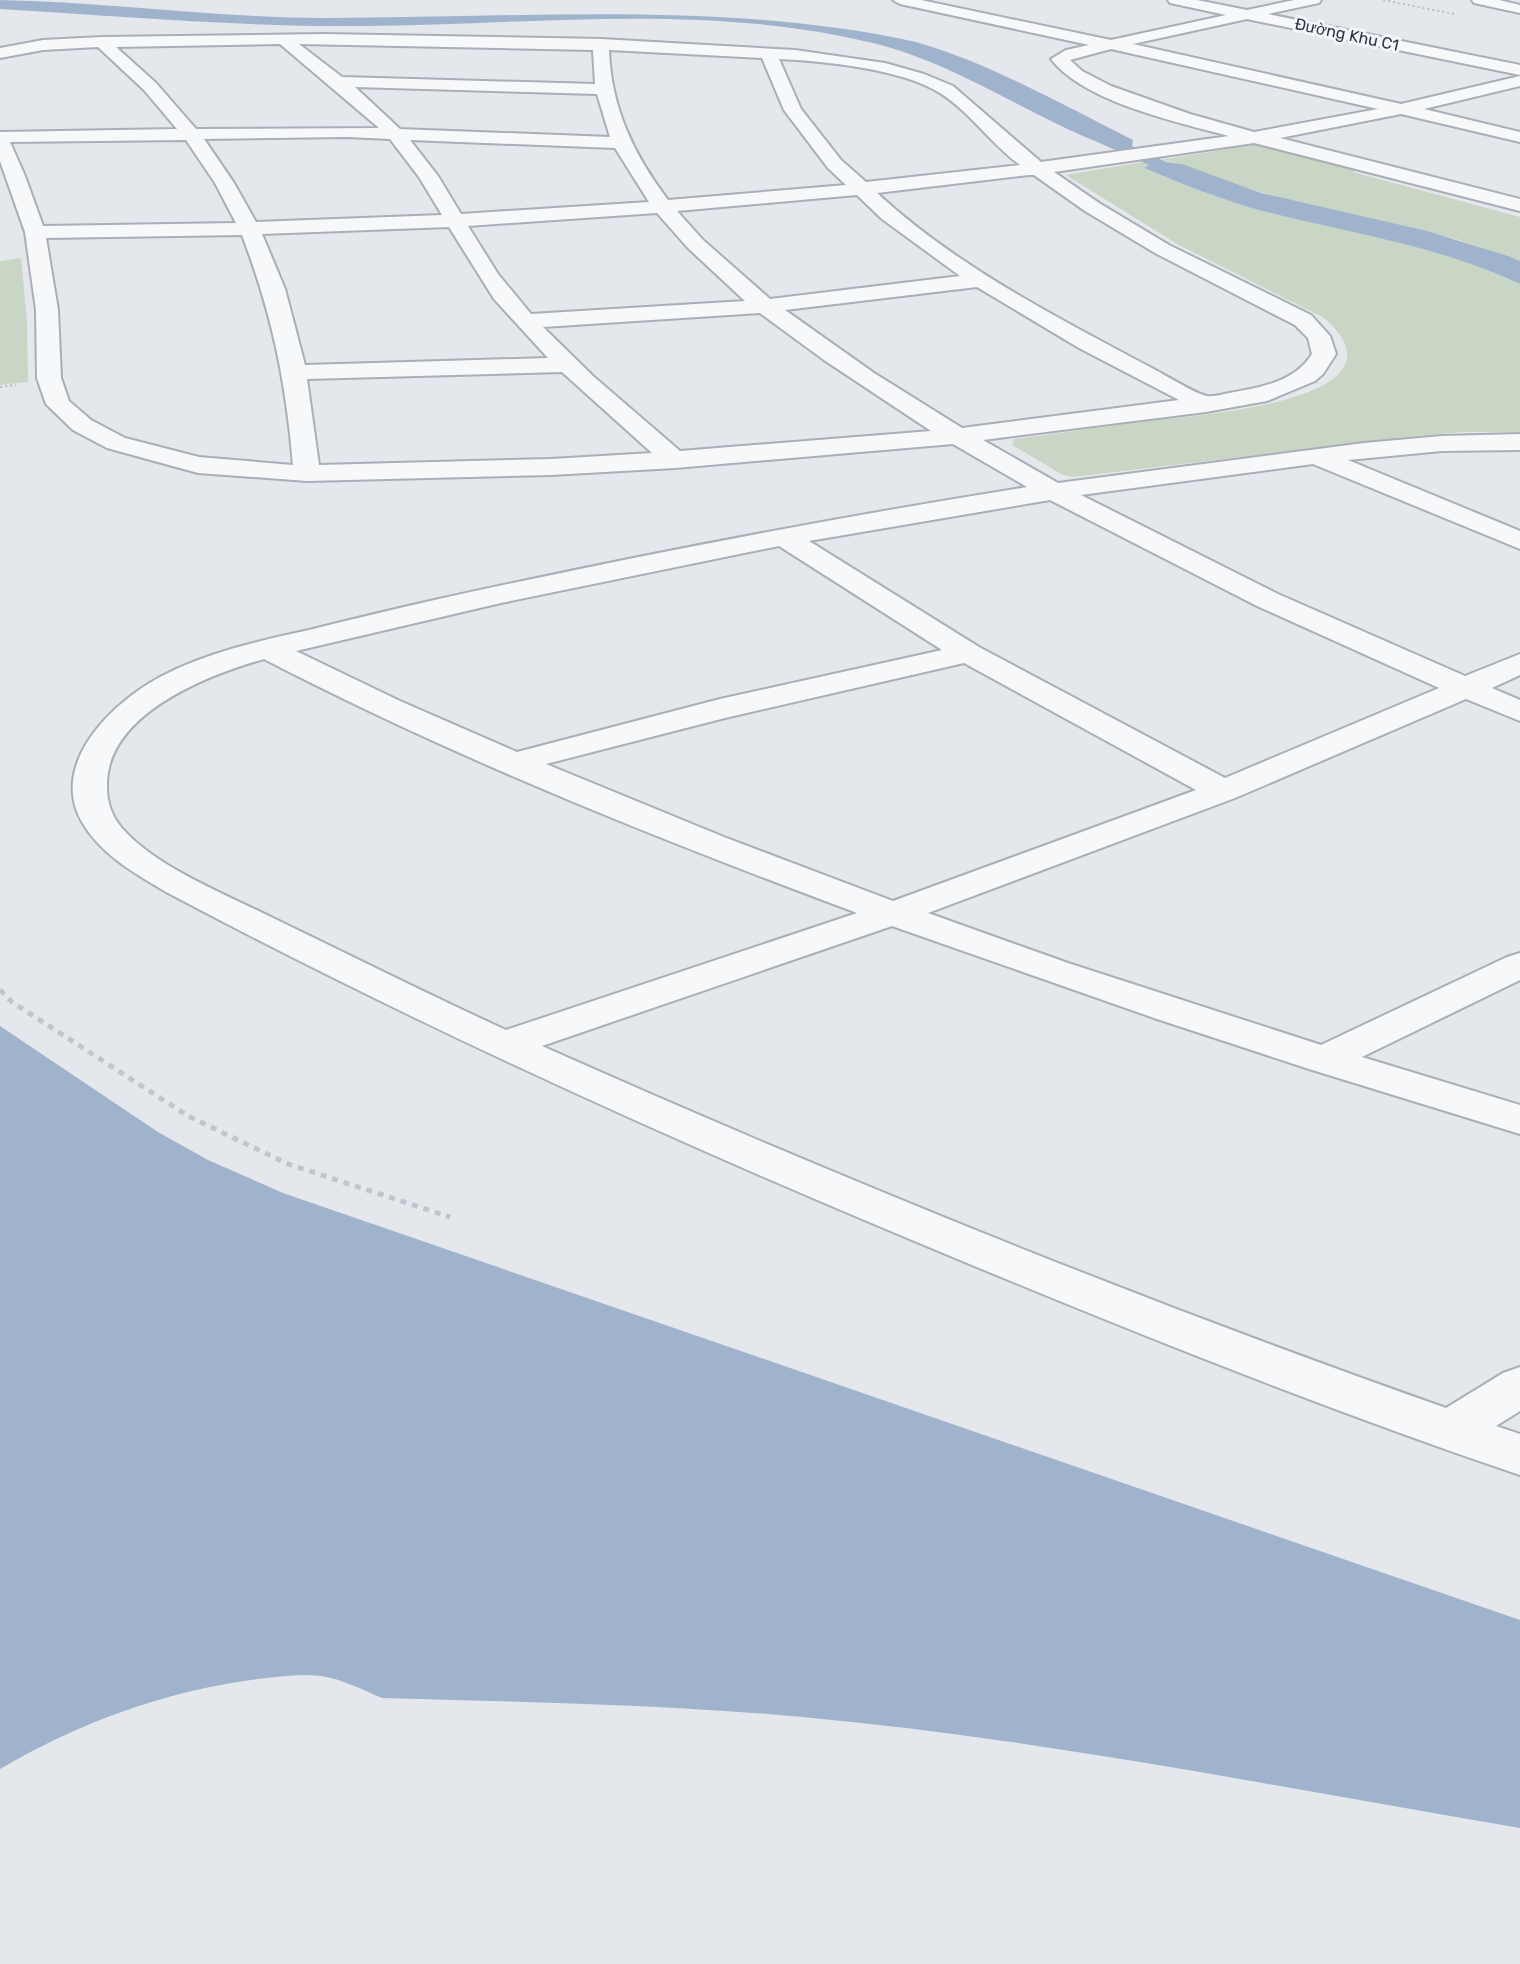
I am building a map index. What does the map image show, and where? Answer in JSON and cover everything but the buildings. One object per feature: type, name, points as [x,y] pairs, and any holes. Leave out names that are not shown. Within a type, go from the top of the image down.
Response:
[{"type":"street","points":[[900,0],[1114,44],[1520,137]]},
{"type":"street","points":[[933,0],[1131,40],[1520,127]]},
{"type":"street","name":"Đường Khu C1","points":[[1175,0],[1520,70]]},
{"type":"street","points":[[1314,0],[1064,55],[1059,59],[1079,75],[1126,98],[1170,114],[1520,205]]},
{"type":"street","points":[[1479,0],[1520,9]]},
{"type":"street","points":[[283,39],[395,133],[419,162],[486,274],[525,321],[567,365],[675,460]]},
{"type":"street","points":[[0,52],[43,45],[102,42],[283,39],[601,44],[768,53],[872,65],[929,81],[955,95],[1004,143],[1037,169],[1138,235],[1303,320],[1319,336],[1324,354],[1320,362],[1297,382],[1267,394],[1206,405],[957,436],[675,460],[551,467],[307,473],[222,468],[159,457],[103,437],[64,412],[50,387],[47,310],[35,232],[0,139],[192,133],[395,133],[621,143]]},
{"type":"street","points":[[102,42],[139,74],[192,133],[234,197],[250,229],[276,293],[295,372],[307,473]]},
{"type":"street","points":[[601,44],[603,89],[621,143],[664,207],[708,255],[766,306],[846,365],[957,436],[1052,491],[1242,588],[1520,710]]},
{"type":"street","points":[[768,53],[779,87],[800,122],[860,190],[919,237],[982,280],[1093,346],[1206,405]]},
{"type":"street","points":[[35,232],[250,229],[454,220],[664,207],[860,190],[1125,157],[1255,136],[1429,106],[1520,81]]},
{"type":"street","points":[[337,82],[603,89]]},
{"type":"street","points":[[525,321],[766,306],[982,280]]},
{"type":"street","points":[[295,372],[567,365]]},
{"type":"street","points":[[1520,442],[1459,442],[1052,491],[782,536],[539,586],[267,648],[217,663],[172,684],[134,709],[118,723],[98,752],[88,786],[99,822],[115,842],[149,866],[309,950],[503,1045],[972,1248],[1181,1330],[1520,1455]]},
{"type":"street","points":[[1317,457],[1520,541]]},
{"type":"street","points":[[782,536],[968,653],[1223,791]]},
{"type":"street","points":[[267,648],[329,681],[513,763],[652,821],[891,913],[1106,990],[1520,1120]]},
{"type":"street","points":[[513,763],[719,709],[968,653]]},
{"type":"street","points":[[503,1045],[1111,835],[1223,791],[1520,663]]},
{"type":"street","points":[[1323,1060],[1520,965]]},
{"type":"street","points":[[1451,1430],[1520,1386]]},
{"type":"path","points":[[0,990],[12,1002],[188,1116],[288,1164],[450,1217]]},
{"type":"green space","points":[[1258,144],[1357,169],[1353,172],[1520,217],[1520,261],[1456,239],[1297,203],[1227,182],[1182,164],[1160,160]]},
{"type":"green space","points":[[1144,162],[1149,165],[1145,169],[1232,201],[1457,259],[1520,284],[1520,432],[1463,432],[1416,436],[1073,477],[1063,475],[1012,445],[1014,439],[1253,407],[1291,398],[1323,385],[1343,368],[1345,346],[1324,318],[1177,244],[1066,175]]},
{"type":"green space","points":[[21,258],[27,322],[28,382],[0,385],[0,261]]},
{"type":"water","points":[[0,0],[325,18],[622,14],[696,16],[844,29],[916,42],[1027,86],[1133,140],[1132,146],[1166,162],[1182,164],[1261,193],[1427,231],[1508,256],[1520,261],[1520,284],[1457,259],[1259,210],[1215,196],[1144,168],[1149,165],[921,58],[873,43],[809,30],[682,19],[361,26],[270,25],[0,9]]},
{"type":"water","points":[[0,1026],[158,1132],[208,1160],[283,1193],[1520,1620],[1520,1828],[1072,1751],[892,1726],[697,1709],[382,1698],[337,1680],[313,1675],[281,1676],[223,1684],[156,1700],[92,1723],[0,1769]]}]
